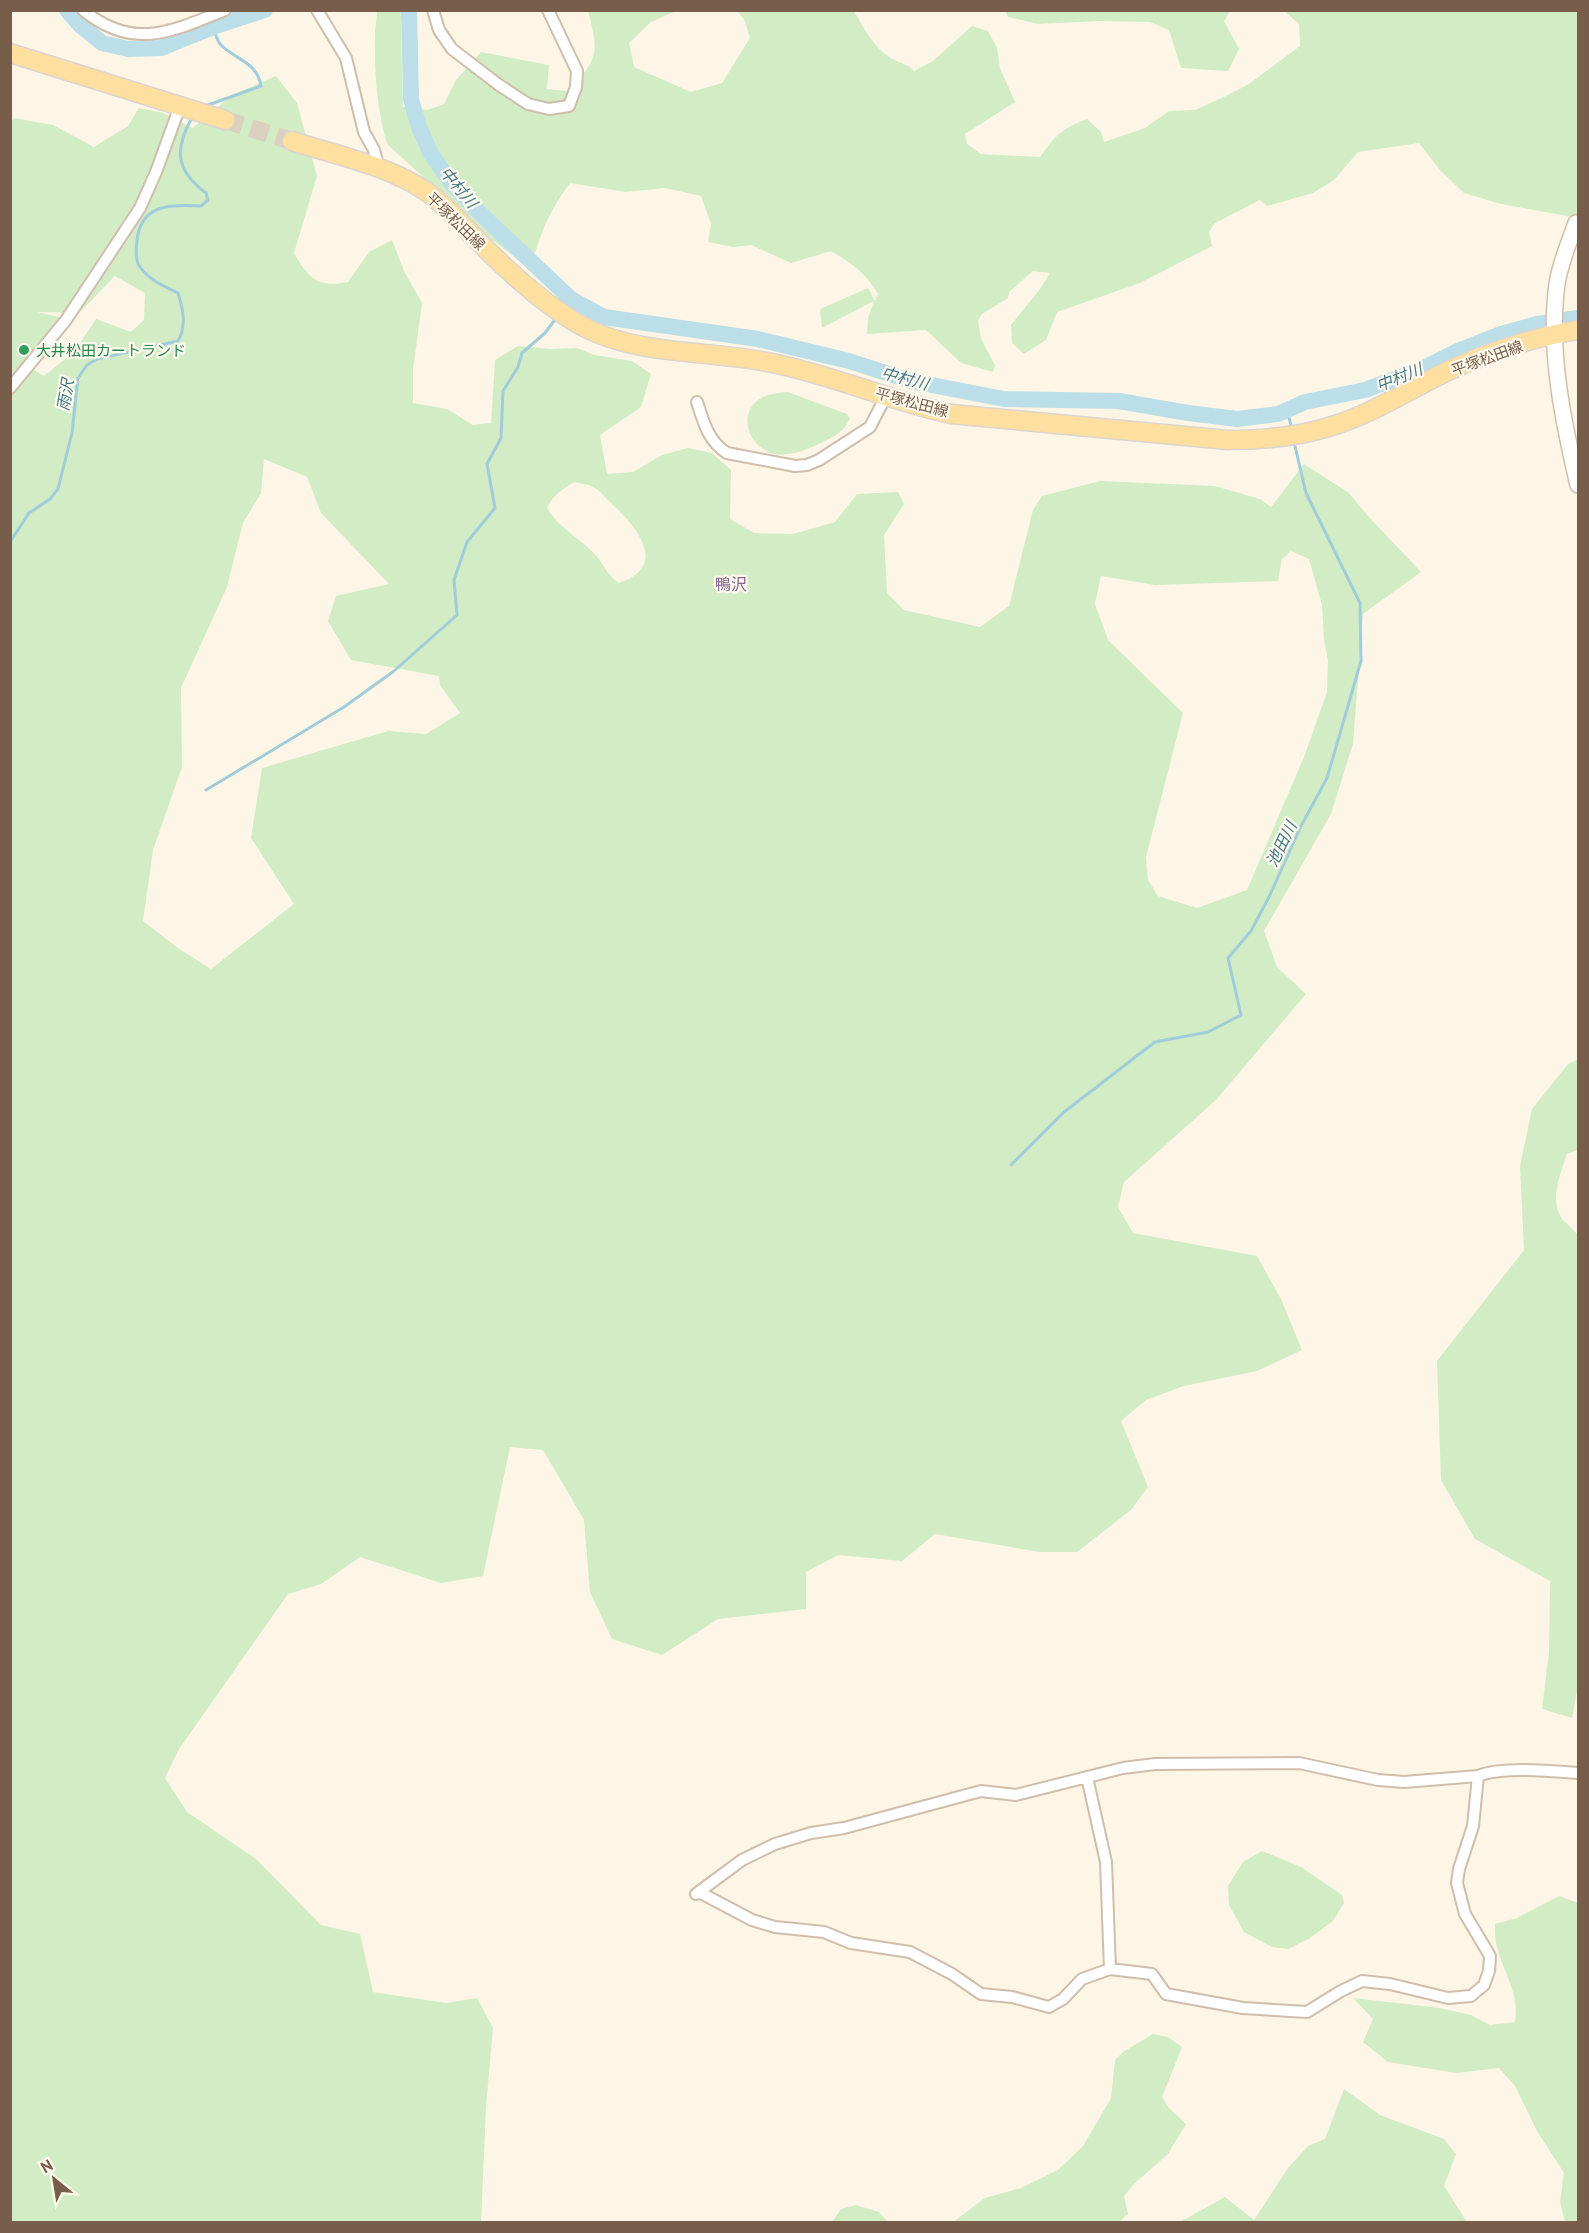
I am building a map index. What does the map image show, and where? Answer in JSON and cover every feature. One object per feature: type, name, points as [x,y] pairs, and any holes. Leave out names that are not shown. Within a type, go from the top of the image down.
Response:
[{"type":"main road","points":[[10,53],[225,120]]},
{"type":"main road","name":"平塚松田線","points":[[292,141],[379,168],[405,179],[426,192],[491,255],[540,296],[571,320],[597,333],[642,345],[770,362],[820,374],[927,409],[974,417],[1228,440],[1295,436],[1334,426],[1450,370],[1496,352],[1556,330],[1578,330]]},
{"type":"street","points":[[83,10],[95,20],[118,31],[150,36],[179,29],[225,10]]},
{"type":"street","points":[[317,10],[346,58],[364,132],[374,150],[379,168]]},
{"type":"street","points":[[433,10],[439,30],[452,48],[528,104],[549,109],[569,106],[576,87],[577,71],[548,10]]},
{"type":"street","points":[[10,388],[66,320],[129,225],[149,191],[180,106]]},
{"type":"street","points":[[1576,223],[1564,255],[1557,287],[1556,330],[1560,397],[1578,485]]},
{"type":"street","points":[[697,402],[706,431],[719,447],[728,453],[795,466],[807,465],[819,460],[870,427],[886,396]]},
{"type":"street","points":[[1478,1776],[1473,1826],[1458,1869],[1457,1883],[1465,1914],[1490,1956],[1490,1971],[1484,1985],[1472,1996],[1448,1998],[1390,1984],[1362,1981],[1341,1990],[1308,2012],[1243,2008],[1166,1994],[1152,1974],[1110,1969],[1082,1979],[1063,1999],[1049,2007],[1012,1997],[981,1994],[952,1974],[910,1952],[851,1943],[824,1932],[775,1927],[752,1920],[697,1894],[742,1860],[775,1844],[811,1833],[844,1828],[981,1791],[1016,1795],[1123,1768],[1155,1764],[1299,1763],[1378,1780],[1404,1782],[1478,1776],[1485,1773],[1530,1771],[1578,1773]]},
{"type":"street","points":[[1087,1777],[1106,1862],[1110,1969]]},
{"type":"green space","points":[[377,11],[404,11],[401,24],[403,107],[427,110],[444,104],[456,80],[481,52],[549,65],[547,89],[567,91],[578,81],[594,55],[594,36],[588,11],[676,11],[651,22],[629,43],[634,67],[691,92],[722,83],[750,38],[744,19],[737,11],[854,11],[878,47],[889,57],[914,71],[933,61],[972,26],[988,31],[997,48],[1000,68],[1015,102],[965,134],[967,144],[981,154],[1040,157],[1060,134],[1087,119],[1101,132],[1104,142],[1145,128],[1169,111],[1195,110],[1249,84],[1300,46],[1299,24],[1284,11],[1578,11],[1578,218],[1501,204],[1464,193],[1440,170],[1419,143],[1358,152],[1334,180],[1313,193],[1267,206],[1260,200],[1215,223],[1209,232],[1212,246],[1140,283],[1057,312],[1046,340],[1024,354],[1012,343],[1011,325],[1050,273],[1033,271],[1009,292],[1008,298],[982,314],[978,320],[981,339],[995,365],[993,372],[961,363],[926,330],[867,334],[868,318],[874,301],[822,328],[820,309],[868,288],[875,301],[878,294],[863,274],[831,251],[791,263],[751,245],[733,247],[708,242],[711,224],[701,196],[665,188],[626,192],[570,183],[550,216],[536,251],[521,262],[491,239],[387,144],[376,76]]},
{"type":"green space","points":[[1005,11],[1230,11],[1224,21],[1239,49],[1228,71],[1181,68],[1169,30],[1150,22],[1099,21],[1038,24],[1008,17]]},
{"type":"green space","points":[[276,76],[297,103],[317,176],[294,253],[315,280],[329,284],[348,282],[369,252],[392,240],[404,271],[422,303],[413,370],[413,403],[447,409],[473,425],[491,423],[495,360],[518,346],[550,349],[577,348],[594,355],[632,361],[651,374],[641,407],[600,435],[607,474],[633,472],[662,455],[688,448],[712,453],[731,470],[730,519],[754,533],[793,534],[835,522],[857,494],[898,492],[904,504],[884,535],[887,593],[904,610],[980,627],[1009,606],[1033,510],[1042,496],[1100,481],[1215,486],[1260,499],[1271,507],[1304,464],[1349,493],[1421,572],[1363,614],[1353,744],[1331,814],[1264,931],[1277,967],[1306,994],[1216,1100],[1124,1182],[1118,1207],[1133,1233],[1257,1256],[1281,1299],[1302,1350],[1257,1371],[1184,1386],[1146,1400],[1121,1421],[1148,1487],[1131,1510],[1077,1552],[1039,1552],[935,1534],[902,1561],[838,1555],[806,1572],[806,1609],[718,1619],[662,1655],[612,1639],[590,1592],[584,1520],[543,1450],[510,1447],[483,1576],[441,1583],[360,1557],[321,1584],[288,1594],[179,1749],[165,1778],[187,1812],[256,1859],[321,1925],[360,1934],[373,1992],[446,2003],[477,1998],[493,2028],[486,2107],[481,2222],[11,2222],[10,123],[14,118],[53,125],[94,147],[128,126],[139,108],[163,113],[193,128],[232,95]],"holes":[[[115,276],[145,293],[144,320],[131,332],[96,319],[74,352],[44,376],[26,365],[63,318],[37,312],[79,313]],[[264,459],[307,477],[321,513],[389,584],[336,596],[328,621],[351,660],[439,676],[440,685],[460,713],[426,734],[388,731],[262,768],[251,838],[294,904],[211,969],[178,948],[143,921],[153,850],[182,767],[181,688],[227,587],[243,523],[261,493]],[[575,482],[598,490],[621,512],[638,534],[645,556],[643,567],[634,576],[619,583],[615,580],[592,551],[552,516],[547,508],[558,493]],[[1291,551],[1309,559],[1322,605],[1324,640],[1328,660],[1327,692],[1304,757],[1247,890],[1197,908],[1158,896],[1148,880],[1146,857],[1183,713],[1108,640],[1095,604],[1101,576],[1155,585],[1278,581],[1282,559]]]},
{"type":"green space","points":[[788,392],[847,414],[850,418],[839,433],[812,447],[780,455],[766,451],[754,441],[750,434],[747,419],[749,411],[761,398]]},
{"type":"green space","points":[[1578,1059],[1578,1150],[1567,1154],[1556,1197],[1559,1214],[1578,1235],[1578,1687],[1572,1718],[1542,1709],[1549,1653],[1550,1581],[1475,1539],[1441,1480],[1437,1361],[1524,1250],[1520,1166],[1532,1109],[1568,1064]]},
{"type":"green space","points":[[1262,1851],[1301,1867],[1342,1895],[1344,1903],[1333,1921],[1310,1938],[1288,1949],[1272,1947],[1244,1932],[1229,1905],[1228,1886],[1243,1862]]},
{"type":"green space","points":[[1559,1896],[1578,1903],[1578,2222],[1565,2222],[1560,2202],[1564,2173],[1537,2131],[1515,2086],[1499,2068],[1456,2073],[1388,2062],[1363,2042],[1373,2019],[1353,1998],[1440,2008],[1471,2015],[1490,2025],[1515,2022],[1513,1991],[1496,1943],[1495,1924],[1517,1918]]},
{"type":"green space","points":[[1153,2034],[1168,2037],[1182,2047],[1162,2097],[1169,2108],[1186,2124],[1168,2154],[1124,2196],[1128,2214],[1119,2222],[953,2222],[985,2198],[1021,2188],[1058,2170],[1083,2146],[1111,2098],[1115,2060],[1123,2052]]},
{"type":"green space","points":[[1344,2089],[1380,2115],[1444,2139],[1456,2154],[1444,2186],[1467,2222],[1180,2222],[1225,2197],[1254,2220],[1288,2168],[1308,2146],[1325,2139]]},
{"type":"green space","points":[[856,2205],[879,2212],[888,2222],[832,2222],[841,2209]]},
{"type":"waterway","name":"中村川","points":[[67,10],[80,25],[102,43],[128,49],[161,48],[213,27],[265,10]]},
{"type":"waterway","name":"中村川","points":[[409,10],[411,99],[419,127],[431,154],[452,184],[571,299],[604,317],[758,339],[849,361],[911,381],[1004,399],[1119,401],[1237,419],[1278,414],[1305,402],[1365,390],[1424,368],[1458,351],[1501,334],[1537,324],[1578,318]]},
{"type":"waterway","name":"雨沢","points":[[205,106],[261,86],[251,66],[220,43],[213,27]]},
{"type":"waterway","name":"雨沢","points":[[10,542],[29,513],[50,499],[58,489],[72,433],[78,378],[87,365],[97,359],[178,341],[181,335],[183,317],[178,293],[144,272],[137,261],[136,247],[140,228],[144,219],[151,213],[169,206],[201,206],[208,200],[206,193],[188,176],[181,158],[183,139],[193,116]]},
{"type":"waterway","points":[[564,307],[571,299]]},
{"type":"waterway","points":[[206,790],[344,707],[394,671],[457,615],[454,580],[467,542],[495,508],[487,464],[501,438],[503,391],[518,367],[522,353],[545,333],[557,317]]},
{"type":"waterway","name":"池田川","points":[[1287,410],[1292,429]]},
{"type":"waterway","name":"池田川","points":[[1011,1165],[1064,1112],[1155,1042],[1208,1032],[1241,1015],[1228,958],[1251,931],[1301,826],[1327,778],[1361,661],[1360,603],[1306,493],[1294,442]]},
{"type":"tunnel","points":[[225,120],[292,141]]},
{"type":"place","name":"大井松田カートランド","points":[[24,350]]},
{"type":"district","name":"鴨沢","points":[[731,584]]}]
